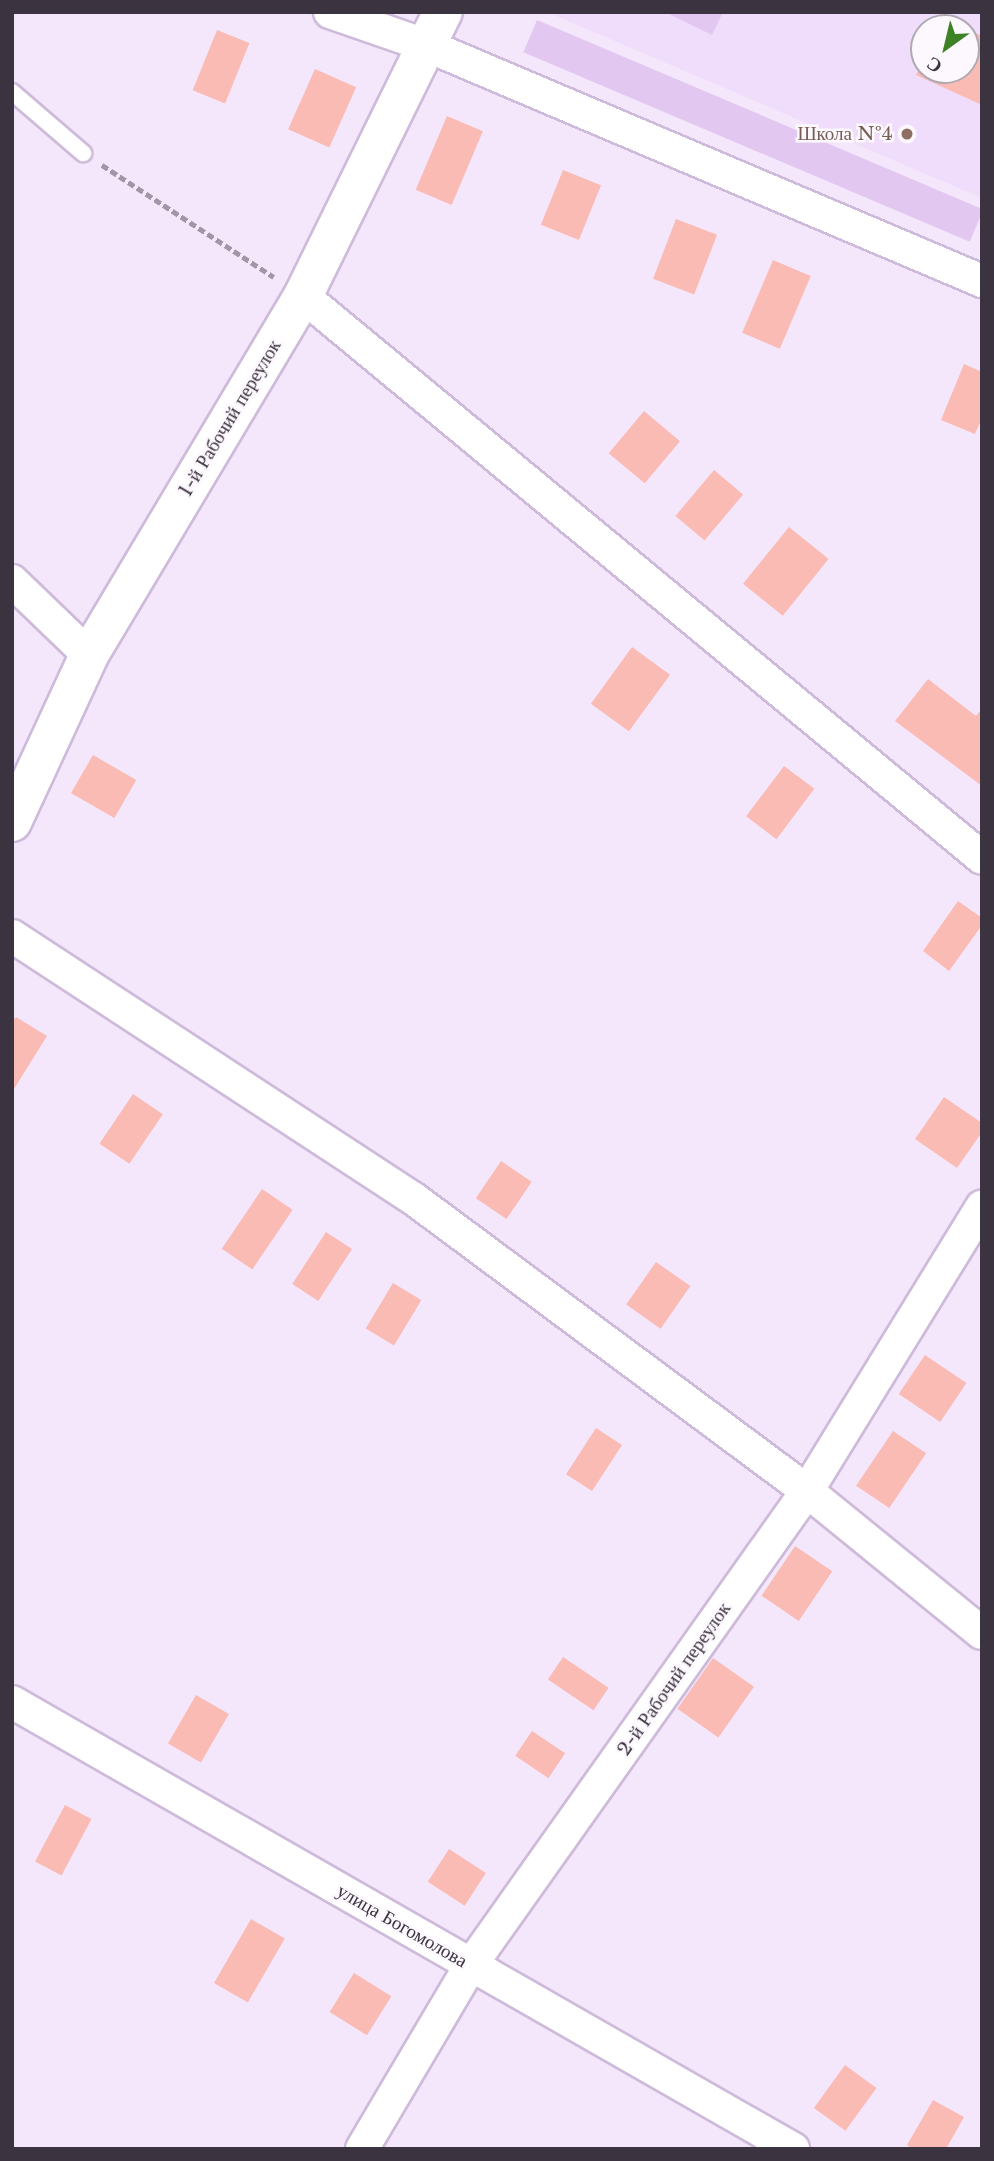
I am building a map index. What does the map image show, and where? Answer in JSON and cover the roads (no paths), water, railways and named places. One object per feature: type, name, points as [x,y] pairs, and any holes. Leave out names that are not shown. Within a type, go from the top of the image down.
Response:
[{"type":"street","points":[[330,12],[436,29],[982,281]]},
{"type":"street","name":"1-й Рабочий переулок","points":[[12,822],[89,655],[303,296],[436,29]]},
{"type":"street","points":[[303,296],[982,858]]},
{"type":"street","points":[[12,580],[89,655]]},
{"type":"street","points":[[12,936],[414,1199],[807,1491],[982,1633]]},
{"type":"street","name":"2-й Рабочий переулок","points":[[362,2149],[471,1965],[807,1491],[982,1206]]},
{"type":"street","name":"улица Богомолова","points":[[12,1702],[793,2149]]},
{"type":"lane","points":[[12,92],[83,153]]},
{"type":"place","name":"Школа №4","points":[[907,134]]}]
